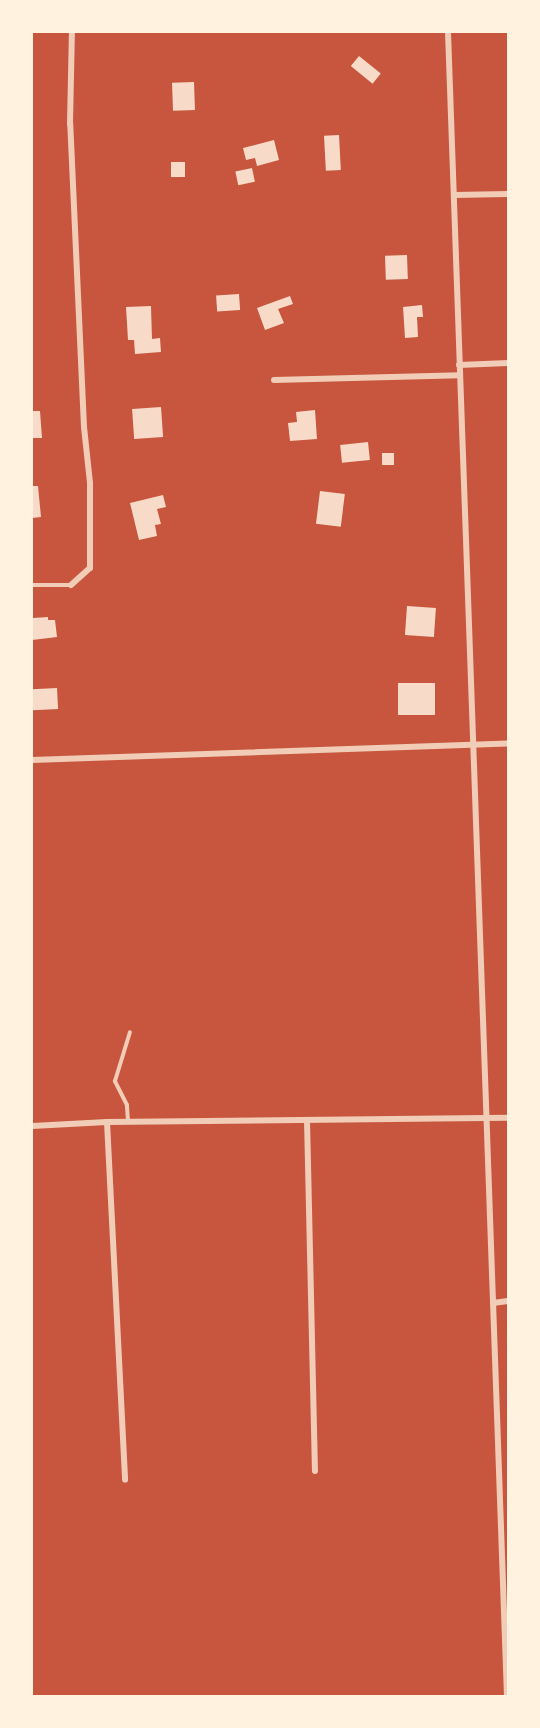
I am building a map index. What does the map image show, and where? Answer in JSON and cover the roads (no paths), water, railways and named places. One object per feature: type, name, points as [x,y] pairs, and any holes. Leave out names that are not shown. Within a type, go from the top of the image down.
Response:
[{"type":"street","points":[[71,585],[90,568],[90,483],[84,427],[71,135],[72,32]]},
{"type":"street","points":[[448,32],[507,1696]]},
{"type":"street","points":[[454,195],[508,194]]},
{"type":"street","points":[[459,365],[508,363]]},
{"type":"street","points":[[274,380],[460,375]]},
{"type":"street","points":[[32,760],[508,743]]},
{"type":"street","points":[[32,1126],[107,1122],[508,1118]]},
{"type":"street","points":[[307,1120],[315,1471]]},
{"type":"street","points":[[107,1122],[125,1480]]},
{"type":"street","points":[[493,1303],[508,1301]]},
{"type":"street","points":[[500,1495],[508,1494]]},
{"type":"lane","points":[[32,585],[71,585]]},
{"type":"lane","points":[[128,1122],[128,1105],[115,1081],[130,1032]]}]
